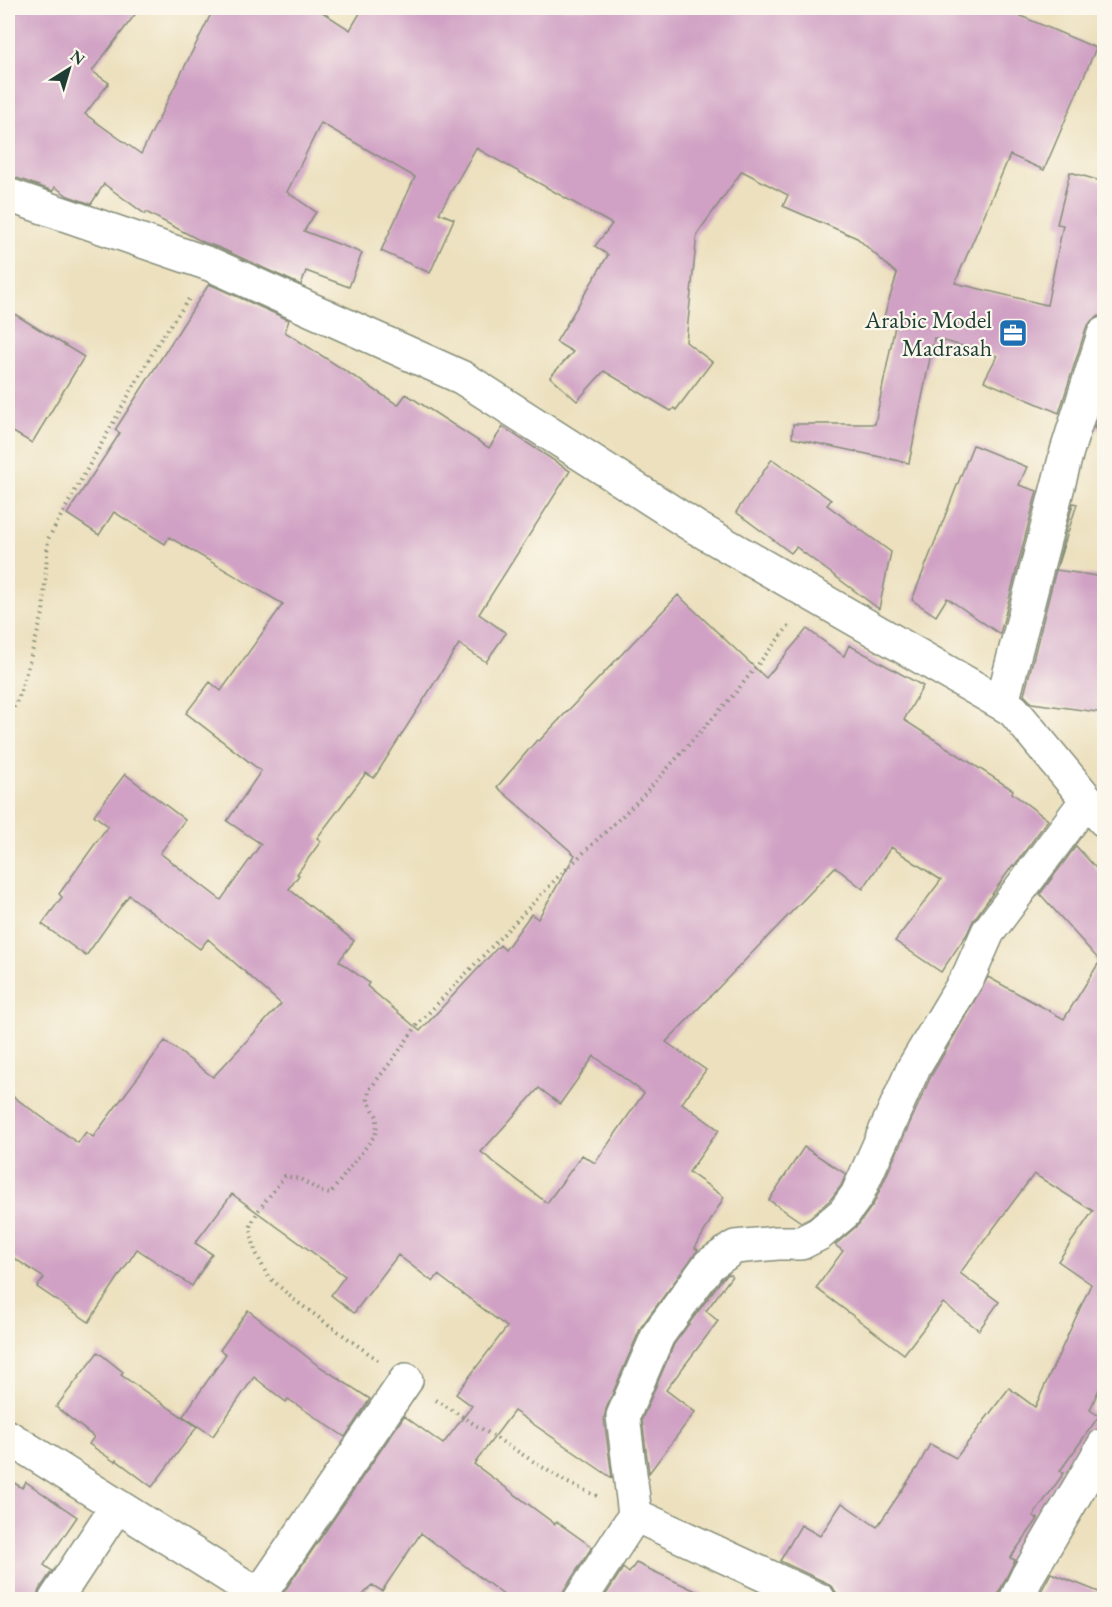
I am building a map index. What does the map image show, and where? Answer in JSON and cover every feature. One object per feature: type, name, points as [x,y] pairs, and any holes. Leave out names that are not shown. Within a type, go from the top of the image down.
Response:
[{"type":"street","points":[[8,195],[212,266],[463,378],[695,526],[1013,710],[1096,810],[988,932],[969,975],[913,1069],[857,1195],[844,1214],[819,1234],[801,1243],[778,1242],[735,1247],[709,1265],[658,1335],[623,1416],[635,1515],[580,1599]]},
{"type":"street","points":[[1002,703],[1067,451],[1104,334]]},
{"type":"street","points":[[8,1437],[257,1597],[406,1380]]},
{"type":"street","points":[[1016,1599],[1104,1446]]},
{"type":"street","points":[[55,1599],[117,1506]]},
{"type":"street","points":[[635,1515],[819,1599]]},
{"type":"path","points":[[8,718],[19,696],[43,614],[48,539],[158,343],[212,266]]},
{"type":"path","points":[[635,1515],[566,1482],[406,1380],[293,1299],[267,1275],[255,1251],[250,1227],[258,1211],[285,1176],[300,1179],[330,1194],[375,1135],[377,1117],[368,1100],[369,1090],[418,1024],[558,877],[640,799],[736,692],[813,595]]},
{"type":"building","points":[[8,8],[140,8],[92,71],[109,83],[85,114],[141,154],[214,8],[316,8],[350,30],[363,8],[1002,8],[1096,48],[1044,170],[1010,155],[955,283],[1047,305],[1063,225],[1057,224],[1070,172],[1104,182],[1104,316],[1092,320],[1086,328],[1059,413],[984,381],[997,356],[934,338],[909,463],[792,438],[793,424],[875,424],[895,326],[882,323],[897,274],[857,238],[783,206],[788,195],[742,171],[697,234],[686,342],[712,362],[676,410],[674,408],[671,411],[604,371],[577,401],[550,377],[573,352],[556,342],[608,255],[595,246],[612,224],[476,148],[439,213],[454,219],[430,273],[381,251],[415,177],[321,123],[287,192],[316,212],[304,231],[362,253],[349,287],[306,271],[301,285],[203,242],[146,212],[145,214],[104,184],[91,204],[68,196],[55,187],[53,191],[8,177]]},
{"type":"building","points":[[209,284],[289,320],[285,332],[398,405],[406,394],[489,448],[503,427],[570,471],[479,614],[506,633],[486,662],[459,644],[374,778],[366,773],[317,838],[321,841],[289,889],[354,941],[339,961],[369,983],[367,986],[420,1031],[500,945],[505,950],[531,914],[538,919],[575,855],[497,787],[537,740],[539,741],[678,595],[766,678],[807,629],[844,656],[849,645],[923,686],[904,720],[1013,790],[1012,793],[1048,820],[973,921],[967,934],[941,972],[895,941],[941,880],[891,847],[863,889],[835,867],[666,1042],[706,1070],[682,1103],[719,1130],[689,1172],[724,1197],[695,1248],[698,1250],[641,1327],[606,1409],[604,1418],[612,1478],[514,1411],[474,1464],[555,1524],[557,1522],[592,1547],[564,1590],[561,1599],[509,1599],[421,1533],[382,1591],[372,1585],[359,1599],[279,1599],[404,1416],[443,1444],[472,1406],[456,1394],[507,1327],[438,1275],[433,1282],[398,1255],[354,1313],[331,1295],[345,1276],[232,1194],[195,1243],[212,1254],[192,1286],[137,1249],[89,1322],[37,1287],[44,1278],[8,1254],[8,1093],[78,1143],[86,1132],[93,1137],[165,1041],[213,1077],[281,1004],[208,939],[200,949],[129,895],[86,956],[42,924],[62,897],[59,894],[108,826],[94,815],[125,774],[185,820],[160,853],[221,900],[261,844],[227,821],[261,771],[186,713],[210,682],[221,691],[283,604],[169,537],[165,544],[114,512],[99,535],[67,514],[120,433],[115,430]],"holes":[[[594,1056],[644,1093],[595,1163],[582,1155],[547,1203],[481,1152],[539,1088],[560,1104]]]},
{"type":"building","points":[[8,310],[84,357],[32,443],[8,429]]},
{"type":"building","points":[[1104,395],[1104,432],[1094,428]]},
{"type":"building","points":[[973,445],[1027,467],[1019,485],[1037,491],[1000,634],[947,598],[936,616],[912,600]]},
{"type":"building","points":[[772,459],[831,500],[827,505],[891,552],[879,609],[796,547],[791,553],[736,512]]},
{"type":"building","points":[[1073,503],[1077,504],[1056,570],[1104,577],[1104,713],[1032,703],[1024,695]]},
{"type":"building","points":[[1076,846],[1104,877],[1104,1377],[1090,1410],[1099,1416],[1060,1471],[1064,1473],[1033,1516],[1038,1519],[1010,1558],[1015,1560],[999,1592],[998,1599],[844,1599],[837,1595],[827,1583],[780,1561],[801,1525],[820,1536],[842,1503],[877,1527],[917,1468],[930,1444],[956,1458],[1009,1388],[1035,1407],[1091,1284],[1058,1261],[1093,1211],[1034,1174],[960,1273],[999,1302],[979,1330],[943,1303],[904,1354],[816,1288],[843,1251],[835,1245],[859,1224],[874,1203],[930,1078],[988,977],[1064,1019],[1100,961],[1040,894]]},
{"type":"building","points":[[804,1147],[846,1174],[841,1186],[830,1200],[801,1222],[769,1200]]},
{"type":"building","points":[[729,1274],[732,1276],[706,1311],[718,1321],[666,1390],[695,1412],[649,1473],[642,1419],[674,1344],[722,1279]]},
{"type":"building","points":[[248,1310],[316,1364],[370,1399],[345,1437],[288,1399],[286,1402],[254,1377],[213,1436],[183,1416],[226,1354],[220,1350]]},
{"type":"building","points":[[98,1352],[123,1372],[121,1375],[197,1427],[152,1487],[116,1460],[115,1462],[89,1444],[94,1437],[56,1407]]},
{"type":"building","points":[[8,1479],[22,1488],[26,1482],[77,1517],[44,1565],[52,1571],[39,1590],[36,1599],[8,1599]]},
{"type":"building","points":[[636,1563],[713,1599],[603,1599],[623,1568],[629,1573]]},
{"type":"building","points":[[1051,1573],[1104,1594],[1104,1599],[1037,1599]]},
{"type":"place","name":"Arabic Model Madrasah","points":[[1013,333]]}]
